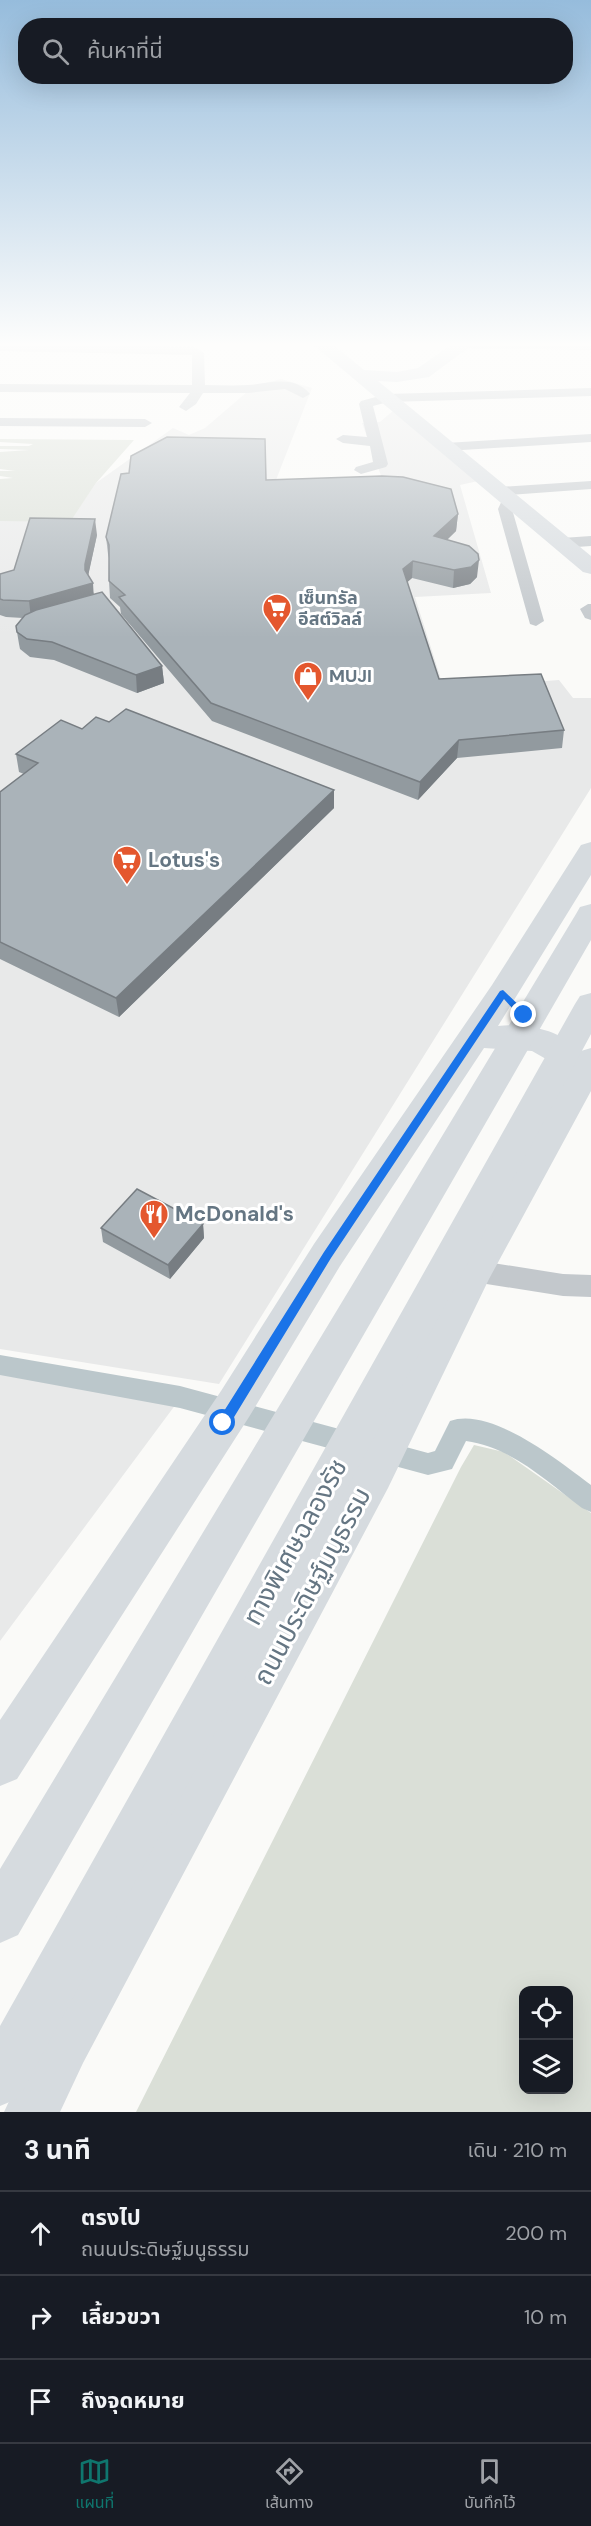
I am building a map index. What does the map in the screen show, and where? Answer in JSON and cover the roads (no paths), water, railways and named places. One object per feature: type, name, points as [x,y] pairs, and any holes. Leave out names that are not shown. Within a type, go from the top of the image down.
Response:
[{"type":"main road","points":[[0,1762],[229,1414],[327,1255],[503,993],[591,851]]},
{"type":"main road","points":[[0,1917],[591,914]]},
{"type":"main road","points":[[503,993],[524,1015],[545,1028],[566,1036],[587,1037],[591,1035]]},
{"type":"main road","name":"ทางพิเศษฉลองรัช","points":[[0,2079],[591,1005]]},
{"type":"main road","points":[[469,1044],[508,1036],[532,1038],[554,1045],[575,1064],[587,1068]]},
{"type":"main road","name":"ถนนประดิษฐ์มนูธรรม","points":[[32,2112],[64,2044],[382,1457],[474,1272],[587,1068]]},
{"type":"street","points":[[360,441],[375,442],[381,464],[362,470]]},
{"type":"street","points":[[438,441],[591,567]]},
{"type":"street","points":[[446,447],[550,441]]},
{"type":"street","points":[[504,495],[591,485]]},
{"type":"street","points":[[504,495],[504,508],[536,621]]},
{"type":"street","points":[[562,543],[591,541]]},
{"type":"street","points":[[591,609],[588,609],[591,615]]},
{"type":"street","points":[[474,1272],[563,1285],[591,1286]]},
{"type":"waterway","points":[[0,1365],[180,1397],[428,1464],[443,1461],[459,1429],[478,1431],[530,1454],[591,1500]]},
{"type":"place","name":"เซ็นทรัล อีสต์วิลล์","points":[[277,634]]},
{"type":"place","name":"MUJI","points":[[308,702]]},
{"type":"place","name":"Lotus's","points":[[127,886]]},
{"type":"place","name":"McDonald's","points":[[154,1240]]}]
